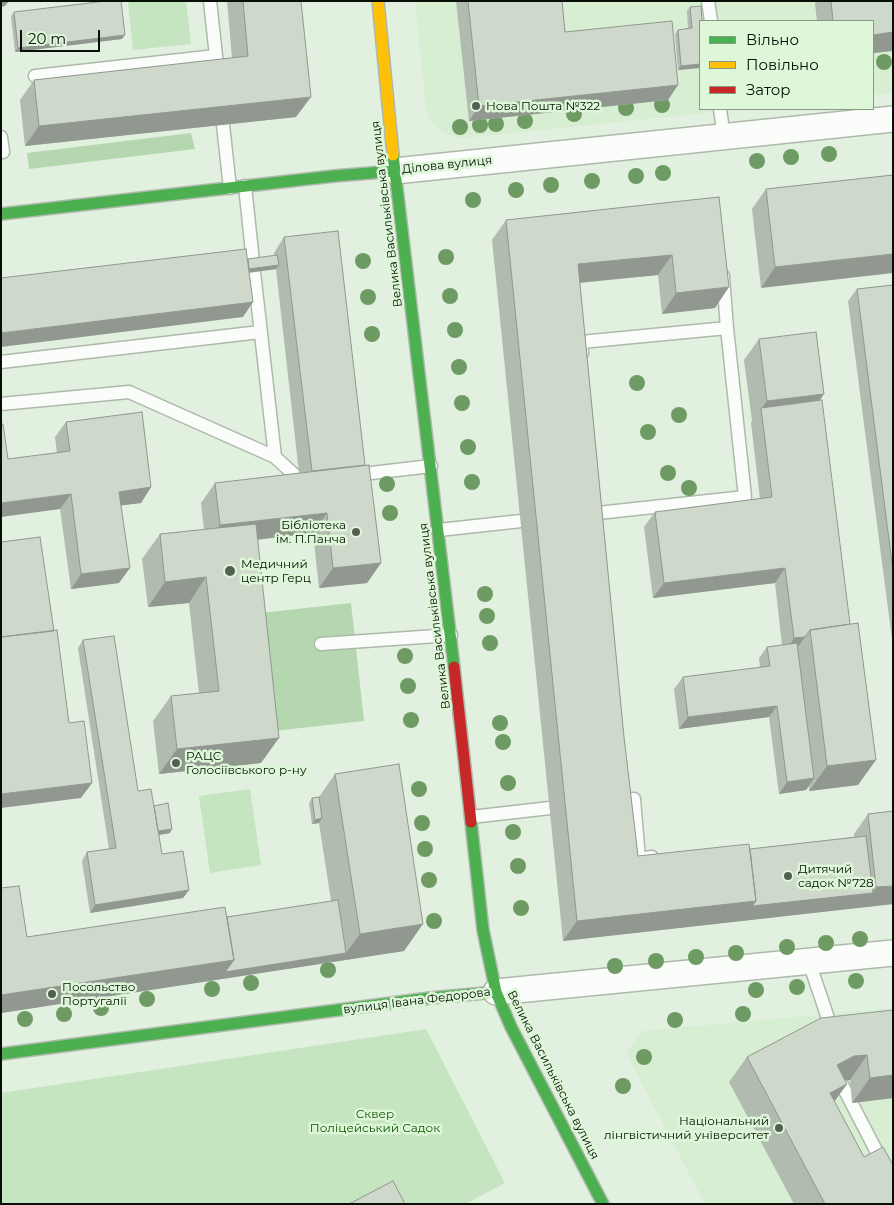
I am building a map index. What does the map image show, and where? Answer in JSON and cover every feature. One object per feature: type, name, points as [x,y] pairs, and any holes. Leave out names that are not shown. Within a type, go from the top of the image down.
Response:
[{"type":"main road","name":"Велика Васильківська вулиця","points":[[378,1],[483,930],[496,992],[511,1027],[603,1204]]},
{"type":"main road","name":"Ділова вулиця","points":[[1,214],[396,171]]},
{"type":"main road","name":"вулиця Івана Федорова","points":[[1,1054],[430,998],[496,992]]},
{"type":"street","name":"Ділова вулиця","points":[[396,171],[893,119]]},
{"type":"street","name":"вулиця Івана Федорова","points":[[496,992],[893,953]]},
{"type":"lane","points":[[210,1],[219,78]]},
{"type":"lane","points":[[708,1],[711,20]]},
{"type":"lane","points":[[35,76],[216,56]]},
{"type":"lane","points":[[720,110],[724,137]]},
{"type":"lane","points":[[223,125],[230,188]]},
{"type":"lane","points":[[1,137],[3,152]]},
{"type":"lane","points":[[245,186],[275,458]]},
{"type":"lane","points":[[594,511],[745,497],[727,328],[722,259]]},
{"type":"lane","points":[[584,369],[581,342],[727,328]]},
{"type":"lane","points":[[1,362],[260,332]]},
{"type":"lane","points":[[1,404],[129,392],[275,458],[300,480]]},
{"type":"lane","points":[[354,475],[430,466]]},
{"type":"lane","points":[[439,530],[522,521]]},
{"type":"lane","points":[[321,644],[451,635]]},
{"type":"lane","points":[[615,800],[634,799],[639,859],[669,856]]},
{"type":"lane","points":[[471,817],[550,808]]},
{"type":"lane","points":[[809,962],[835,1039]]},
{"type":"lane","points":[[840,1081],[893,1183]]},
{"type":"shaded area","points":[[415,1],[893,1],[893,93],[874,95],[874,20],[699,20],[699,110],[733,110],[457,138],[440,131],[431,122],[426,110]]},
{"type":"shaded area","points":[[191,133],[195,149],[29,169],[27,153]]},
{"type":"shaded area","points":[[351,603],[364,721],[273,731],[260,613]]},
{"type":"shaded area","name":"Національний лінгвістичний університет","points":[[893,1008],[893,1204],[705,1204],[626,1053],[642,1031]]},
{"type":"green space","points":[[186,1],[191,44],[133,50],[128,2]]},
{"type":"green space","points":[[250,789],[261,865],[210,873],[199,796]]},
{"type":"green space","name":"Сквер Поліцейський Садок","points":[[426,1029],[505,1183],[465,1204],[1,1204],[1,1093]]},
{"type":"building","points":[[106,1],[121,1],[125,35],[18,48],[14,12]]},
{"type":"building","points":[[243,1],[301,1],[311,97],[39,126],[34,80],[248,56]]},
{"type":"building","points":[[468,1],[562,1],[565,32],[672,21],[678,85],[479,106]]},
{"type":"building","points":[[831,1],[893,1],[893,32],[874,35],[874,20],[833,20]]},
{"type":"building","points":[[701,6],[702,20],[699,20],[699,64],[681,66],[678,30],[692,28],[690,7]]},
{"type":"building","points":[[893,175],[893,254],[775,267],[766,189]]},
{"type":"building","points":[[719,197],[729,287],[676,293],[672,255],[578,264],[624,737],[638,856],[749,844],[756,901],[577,921],[506,220]]},
{"type":"building","points":[[338,231],[365,465],[312,471],[284,237]]},
{"type":"building","points":[[246,249],[253,302],[1,333],[1,278]]},
{"type":"building","points":[[277,255],[279,265],[249,269],[248,259]]},
{"type":"building","points":[[893,285],[893,571],[857,289]]},
{"type":"building","points":[[816,332],[824,394],[767,401],[759,339]]},
{"type":"building","points":[[822,400],[850,624],[810,630],[805,637],[794,638],[785,568],[664,583],[655,512],[772,497],[761,408]]},
{"type":"building","points":[[142,412],[151,487],[119,492],[130,568],[81,574],[71,494],[1,503],[1,424],[3,424],[8,459],[70,451],[66,422]]},
{"type":"building","points":[[369,465],[381,563],[333,568],[327,513],[220,525],[215,483]]},
{"type":"building","points":[[256,524],[279,738],[177,749],[171,696],[219,691],[206,577],[165,582],[160,534]]},
{"type":"building","points":[[40,537],[54,631],[1,637],[1,542]]},
{"type":"building","points":[[858,623],[876,760],[827,766],[810,630]]},
{"type":"building","points":[[57,630],[69,723],[84,721],[92,783],[1,794],[1,637]]},
{"type":"building","points":[[114,636],[138,791],[151,789],[162,854],[183,851],[189,890],[95,905],[87,852],[116,848],[83,640]]},
{"type":"building","points":[[797,643],[814,778],[787,782],[777,706],[688,717],[683,677],[770,666],[767,647]]},
{"type":"building","points":[[399,764],[423,924],[360,934],[335,774]]},
{"type":"building","points":[[319,797],[322,818],[315,820],[312,798]]},
{"type":"building","points":[[168,803],[172,829],[158,831],[154,806]]},
{"type":"building","points":[[893,811],[893,886],[876,887],[868,814]]},
{"type":"building","points":[[866,836],[873,893],[752,906],[756,901],[750,849]]},
{"type":"building","points":[[19,886],[27,937],[225,907],[234,960],[1,995],[1,888]]},
{"type":"building","points":[[338,900],[346,953],[225,972],[234,960],[227,917]]},
{"type":"building","points":[[893,1010],[893,1075],[870,1078],[867,1055],[854,1056],[837,1065],[847,1084],[830,1093],[864,1157],[883,1147],[893,1165],[893,1204],[825,1204],[747,1057],[821,1018]]},
{"type":"building","points":[[393,1181],[405,1204],[349,1204]]},
{"type":"traffic: fast","points":[[393,155],[454,667]]},
{"type":"traffic: fast","points":[[1,214],[334,176],[395,171]]},
{"type":"traffic: fast","points":[[471,822],[483,930],[496,992],[511,1027],[603,1204]]},
{"type":"traffic: fast","points":[[1,1054],[430,998],[496,992]]},
{"type":"traffic: slow","points":[[378,1],[393,155]]},
{"type":"traffic: jam","points":[[454,667],[471,822]]},
{"type":"place","name":"Нова Пошта №322","points":[[476,106]]},
{"type":"place","name":"Бібліотека ім. П.Панча","points":[[356,532]]},
{"type":"place","name":"Медичний центр Герц","points":[[230,571]]},
{"type":"place","name":"РАЦС Голосіївського р-ну","points":[[176,763]]},
{"type":"place","name":"Дитячий садок №728","points":[[788,876]]},
{"type":"place","name":"Посольство Португалії","points":[[52,994]]},
{"type":"place","name":"Національний лінгвістичний університет","points":[[779,1128]]}]
